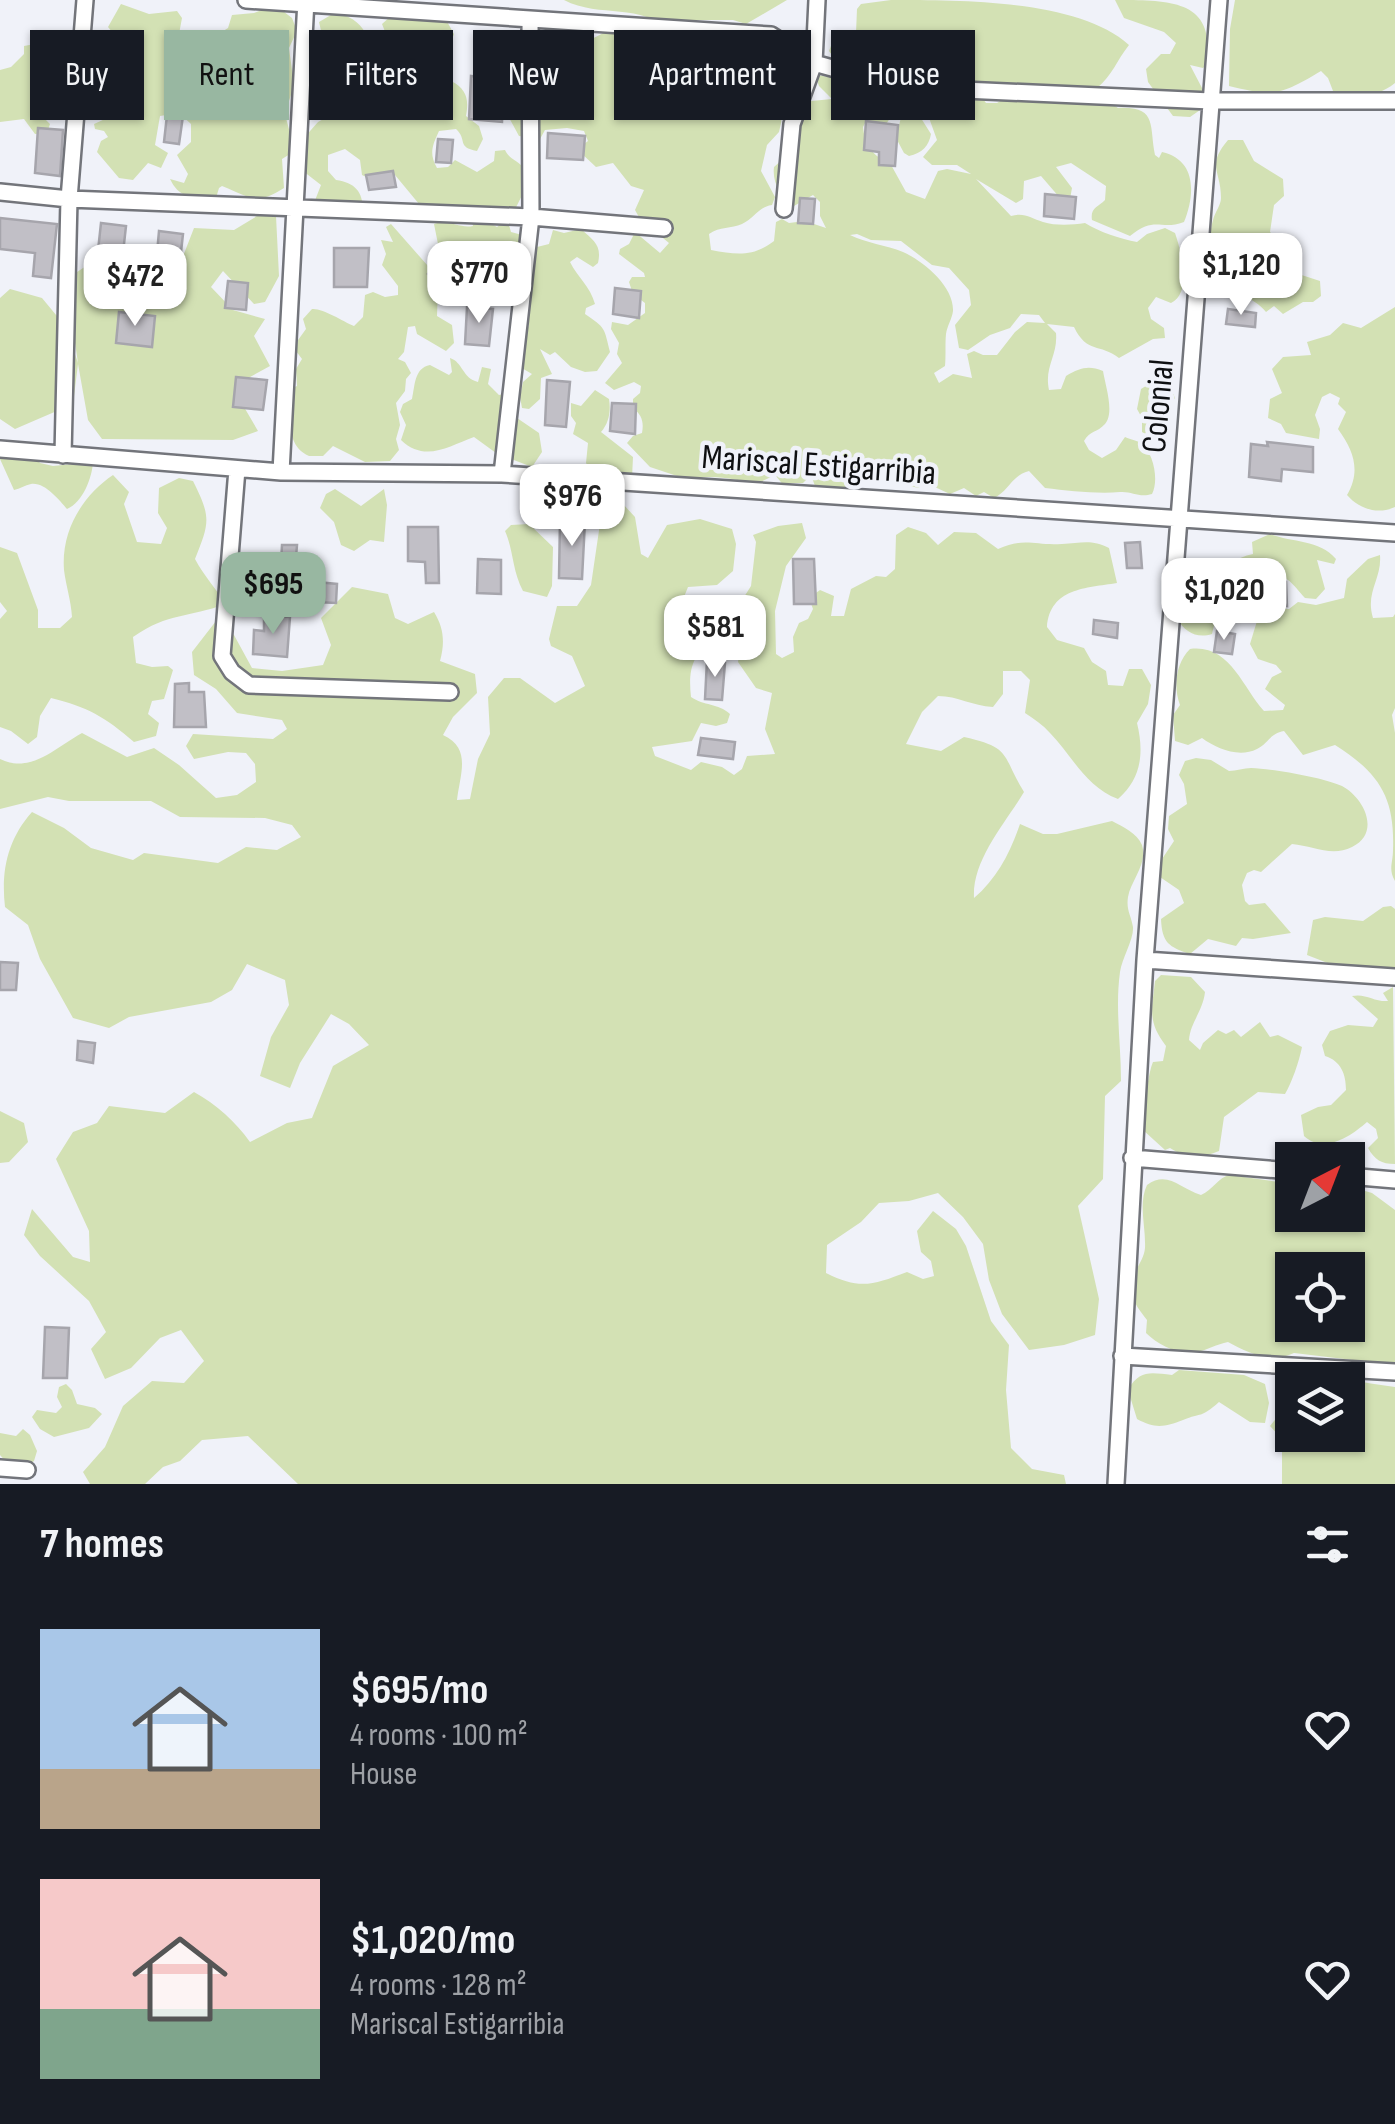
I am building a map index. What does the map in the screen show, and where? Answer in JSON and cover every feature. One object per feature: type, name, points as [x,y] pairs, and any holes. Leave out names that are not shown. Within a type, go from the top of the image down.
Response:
[{"type":"street","points":[[63,456],[69,199],[85,0]]},
{"type":"street","points":[[246,0],[771,35],[814,63],[868,78],[942,89],[1212,101],[1395,101]]},
{"type":"street","points":[[784,209],[792,124],[814,63],[817,0]]},
{"type":"street","name":"Colonial","points":[[1116,1484],[1145,960],[1220,0]]},
{"type":"street","points":[[281,472],[306,2]]},
{"type":"street","points":[[502,474],[531,217],[530,19]]},
{"type":"street","points":[[0,192],[69,199],[531,217],[664,228]]},
{"type":"street","name":"Mariscal Estigarribia","points":[[0,449],[281,472],[502,474],[1395,532]]},
{"type":"street","points":[[237,469],[222,656],[232,672],[249,685],[450,692]]},
{"type":"street","points":[[1145,960],[1395,977]]},
{"type":"street","points":[[1132,1158],[1275,1170]]},
{"type":"street","points":[[1365,1177],[1395,1180]]},
{"type":"street","points":[[1122,1356],[1395,1372]]},
{"type":"street","points":[[0,1468],[27,1470]]},
{"type":"green space","points":[[564,0],[787,0],[746,24],[695,20],[689,30],[667,30],[647,17],[592,9]]},
{"type":"green space","points":[[891,0],[985,2],[1051,11],[1107,30],[1129,45],[1097,88],[989,85],[975,83],[975,30],[856,30],[857,9],[861,4]]},
{"type":"green space","points":[[1115,0],[1172,3],[1197,16],[1208,44],[1206,65],[1190,65],[1202,88],[1203,108],[1190,117],[1173,116],[1148,82],[1146,69],[1161,54],[1170,54],[1176,43],[1164,32],[1124,18]]},
{"type":"green space","points":[[1235,0],[1395,0],[1395,83],[1373,94],[1350,95],[1333,91],[1321,71],[1277,92],[1229,86]]},
{"type":"green space","points":[[121,4],[149,14],[177,11],[182,18],[180,30],[164,30],[164,115],[160,116],[155,145],[168,153],[161,168],[148,163],[133,180],[119,178],[97,152],[101,141],[108,137],[94,124],[103,120],[144,120],[144,30],[108,27]]},
{"type":"green space","points":[[275,5],[292,18],[297,31],[289,48],[289,30],[225,30],[232,15],[254,13]]},
{"type":"green space","points":[[336,12],[357,22],[364,30],[321,30],[319,22]]},
{"type":"green space","points":[[391,16],[415,21],[445,18],[452,30],[384,30],[382,24]]},
{"type":"green space","points":[[613,28],[618,29],[614,30],[614,120],[781,120],[779,132],[767,145],[761,171],[775,197],[772,205],[742,224],[709,234],[711,250],[737,254],[759,250],[774,241],[776,222],[782,219],[826,228],[820,216],[820,202],[813,195],[794,206],[774,179],[774,167],[784,158],[796,120],[811,120],[811,101],[831,99],[831,120],[866,120],[863,127],[871,149],[890,163],[906,192],[925,199],[938,171],[971,174],[957,165],[932,165],[923,157],[937,140],[930,120],[975,120],[975,90],[986,103],[997,103],[1009,96],[1095,93],[1118,108],[1146,114],[1155,155],[1159,158],[1162,152],[1173,156],[1187,171],[1191,190],[1184,222],[1146,226],[1130,236],[1092,220],[1093,210],[1105,200],[1106,186],[1071,163],[1056,167],[1072,188],[1070,199],[1060,198],[1041,176],[1024,181],[1023,199],[1016,203],[976,179],[1011,216],[1024,215],[1053,224],[1085,223],[1137,242],[1165,228],[1175,233],[1184,271],[1182,290],[1171,303],[1156,297],[1148,308],[1151,319],[1164,328],[1165,338],[1153,339],[1119,358],[1089,345],[1074,327],[1047,324],[1056,333],[1049,390],[1061,389],[1066,376],[1080,369],[1103,371],[1108,419],[1084,441],[1089,450],[1102,458],[1116,450],[1125,437],[1141,443],[1154,467],[1152,494],[1045,488],[1029,471],[994,498],[984,492],[976,496],[964,488],[950,494],[926,483],[918,488],[886,479],[859,480],[841,489],[815,486],[811,475],[803,483],[789,483],[785,487],[775,475],[756,484],[714,477],[692,481],[650,467],[627,443],[642,433],[642,419],[633,408],[633,399],[641,386],[634,382],[614,390],[605,383],[622,363],[612,322],[628,325],[645,313],[645,303],[633,294],[629,282],[632,277],[645,277],[644,273],[619,254],[620,249],[629,244],[635,232],[660,253],[669,243],[635,210],[644,190],[631,186],[613,163],[596,167],[580,152],[588,141],[584,131],[545,130],[540,139],[519,136],[510,120],[594,120],[594,38]],"holes":[[[850,235],[901,241],[932,265],[949,268],[969,290],[971,305],[955,325],[959,348],[968,350],[990,335],[1010,328],[1021,314],[1039,315],[1045,323],[1027,322],[997,355],[974,351],[967,354],[972,378],[953,374],[939,383],[934,373],[945,366],[946,334],[953,311],[943,284],[911,256]]]},
{"type":"green space","points":[[30,45],[30,120],[46,120],[50,124],[47,133],[35,134],[24,119],[0,122],[0,70],[11,67],[24,54],[24,46]]},
{"type":"green space","points":[[289,48],[294,85],[289,101]]},
{"type":"green space","points":[[815,75],[831,78],[831,98]]},
{"type":"green space","points":[[453,82],[464,91],[466,116],[479,126],[483,139],[477,151],[464,145],[456,129],[439,131],[432,150],[437,168],[448,167],[455,160],[477,172],[494,161],[495,151],[505,150],[523,167],[526,184],[514,212],[486,221],[497,227],[502,223],[509,225],[511,232],[526,236],[537,247],[549,244],[553,230],[564,233],[581,229],[596,244],[599,257],[593,267],[577,257],[570,262],[595,304],[586,308],[585,314],[601,326],[610,352],[597,371],[571,367],[555,352],[550,355],[540,349],[552,374],[541,378],[540,399],[529,409],[522,408],[523,382],[532,374],[520,367],[522,340],[529,325],[526,312],[515,304],[492,300],[475,285],[487,271],[497,274],[501,267],[492,259],[463,251],[457,241],[438,244],[434,224],[468,227],[473,226],[472,221],[431,208],[428,203],[419,204],[395,175],[378,180],[362,175],[360,160],[345,149],[328,155],[328,171],[336,180],[357,189],[363,211],[314,203],[321,185],[303,171],[303,139],[318,122],[453,120]]},
{"type":"green space","points":[[187,120],[287,120],[291,137],[290,154],[282,159],[284,188],[259,198],[222,186],[216,198],[195,198],[178,191],[170,179],[184,183],[188,174],[177,155],[191,142],[191,124]]},
{"type":"green space","points":[[869,120],[889,120],[884,127],[871,125]]},
{"type":"green space","points":[[900,120],[922,120],[931,134],[927,145],[909,156],[896,138]]},
{"type":"green space","points":[[1228,140],[1243,140],[1254,161],[1283,179],[1284,196],[1274,205],[1270,232],[1286,248],[1280,268],[1320,281],[1321,296],[1313,302],[1303,302],[1283,314],[1274,306],[1266,312],[1217,274],[1210,243],[1221,198],[1216,162]]},
{"type":"green space","points":[[262,213],[276,216],[279,276],[265,302],[254,304],[223,271],[211,287],[233,310],[265,319],[254,336],[270,366],[241,382],[237,395],[258,431],[233,440],[102,439],[88,420],[78,364],[73,404],[15,429],[0,419],[0,298],[10,289],[42,298],[66,327],[78,363],[69,303],[74,274],[92,262],[173,282],[194,228],[234,230]]},
{"type":"green space","points":[[391,224],[435,274],[437,316],[452,325],[454,343],[446,351],[417,334],[415,326],[408,327],[404,352],[398,359],[405,362],[411,373],[396,403],[399,450],[390,461],[365,462],[333,446],[323,456],[309,456],[295,444],[290,427],[290,389],[297,386],[296,369],[302,359],[293,347],[306,329],[303,319],[312,309],[354,326],[363,317],[365,295],[398,295],[398,286],[382,265],[386,254],[381,240],[393,242],[386,227]]},
{"type":"green space","points":[[1395,307],[1395,507],[1376,510],[1363,507],[1347,495],[1355,469],[1352,453],[1338,429],[1346,412],[1338,404],[1340,398],[1330,393],[1322,397],[1315,415],[1319,439],[1286,433],[1281,424],[1268,418],[1270,399],[1282,393],[1272,369],[1283,357],[1311,355],[1307,342],[1330,335],[1343,323],[1361,328]]},
{"type":"green space","points":[[450,358],[478,382],[482,367],[491,369],[488,384],[499,395],[504,394],[517,418],[539,433],[542,452],[532,467],[496,453],[474,437],[428,452],[401,440],[406,425],[400,412],[403,404],[412,399],[418,374],[430,365],[449,375]]},
{"type":"green space","points":[[1157,379],[1170,386],[1175,398],[1169,407],[1168,431],[1164,439],[1156,440],[1142,432],[1137,409],[1141,389]]},
{"type":"green space","points":[[595,390],[609,399],[609,417],[601,432],[633,457],[632,478],[590,469],[586,463],[588,443],[573,434],[576,423],[571,416],[571,403],[581,406]]},
{"type":"green space","points":[[31,452],[40,463],[53,466],[93,462],[86,489],[73,506],[67,509],[51,492],[36,484],[14,490],[0,459]]},
{"type":"green space","points":[[113,475],[129,492],[124,504],[137,542],[161,544],[167,528],[158,513],[159,488],[179,478],[193,481],[206,520],[195,559],[225,604],[168,619],[133,637],[136,663],[168,666],[173,670],[164,699],[152,701],[148,714],[159,723],[156,736],[134,742],[95,714],[51,698],[40,716],[37,737],[28,744],[0,727],[0,619],[7,611],[0,602],[0,547],[17,553],[38,610],[38,628],[60,628],[72,617],[64,570],[70,528],[83,504]]},
{"type":"green space","points":[[335,489],[361,506],[384,489],[384,542],[370,540],[354,551],[341,545],[334,522],[320,508],[326,494]]},
{"type":"green space","points":[[622,503],[635,517],[641,554],[648,558],[667,525],[700,519],[732,529],[736,544],[733,571],[717,585],[688,587],[680,607],[680,625],[703,621],[714,625],[715,638],[693,663],[691,697],[725,710],[730,714],[727,723],[701,723],[692,741],[652,747],[655,756],[691,770],[701,762],[722,767],[734,775],[742,769],[747,756],[775,754],[765,729],[772,693],[756,688],[738,662],[742,634],[737,608],[751,586],[756,542],[753,535],[802,523],[806,538],[786,566],[775,611],[776,654],[782,658],[794,652],[793,637],[799,623],[808,619],[813,609],[809,598],[820,590],[834,596],[831,616],[844,616],[851,589],[876,576],[886,577],[895,569],[896,535],[908,527],[926,533],[938,545],[954,532],[976,533],[998,549],[1023,543],[1092,543],[1109,548],[1117,583],[1062,597],[1050,614],[1047,627],[1057,640],[1084,648],[1092,662],[1106,671],[1108,685],[1123,686],[1129,669],[1142,669],[1151,685],[1148,704],[1137,723],[1139,764],[1132,782],[1118,799],[1088,779],[1047,730],[1025,713],[1030,680],[1021,671],[1003,671],[1003,694],[993,707],[938,696],[922,712],[906,744],[941,751],[964,737],[991,745],[1004,755],[1024,792],[984,856],[974,898],[1002,864],[1020,824],[1043,834],[1057,834],[1112,821],[1142,845],[1141,865],[1128,897],[1133,932],[1119,986],[1121,1081],[1105,1096],[1103,1179],[1078,1206],[1099,1299],[1095,1335],[1029,1350],[1002,1314],[989,1280],[983,1244],[938,1193],[909,1201],[879,1203],[861,1222],[827,1245],[826,1273],[848,1282],[866,1284],[907,1272],[923,1279],[934,1276],[931,1261],[921,1252],[917,1231],[933,1211],[956,1229],[966,1246],[991,1321],[1009,1345],[1006,1390],[1011,1448],[1032,1469],[1064,1475],[1066,1484],[298,1484],[248,1436],[202,1440],[180,1461],[163,1467],[145,1484],[90,1484],[83,1472],[105,1447],[123,1406],[152,1381],[184,1383],[204,1361],[181,1330],[160,1338],[131,1368],[105,1379],[91,1349],[106,1332],[89,1301],[40,1256],[24,1235],[32,1209],[73,1257],[90,1262],[89,1231],[56,1159],[73,1132],[97,1123],[109,1106],[165,1113],[194,1092],[225,1114],[250,1142],[287,1123],[312,1118],[333,1066],[369,1045],[349,1024],[331,1014],[300,1063],[290,1088],[260,1076],[271,1037],[289,1005],[285,980],[247,964],[232,990],[211,1002],[129,1017],[109,1028],[73,1018],[40,959],[28,925],[5,907],[8,857],[32,812],[64,828],[91,848],[133,860],[144,853],[218,863],[246,847],[277,850],[301,837],[292,825],[265,818],[180,817],[151,801],[69,801],[48,797],[0,809],[0,759],[11,763],[32,761],[82,733],[127,757],[154,748],[216,798],[237,795],[256,782],[255,764],[246,753],[228,752],[194,759],[186,746],[193,734],[273,739],[287,729],[282,720],[237,713],[216,689],[194,675],[192,652],[216,621],[234,635],[252,668],[282,671],[323,665],[331,645],[321,618],[352,587],[388,594],[395,618],[408,624],[434,612],[443,636],[440,661],[475,674],[477,693],[453,717],[443,735],[452,740],[461,754],[457,800],[470,799],[478,759],[490,734],[488,697],[504,678],[520,678],[555,703],[585,686],[572,656],[551,646],[549,639],[557,606],[577,606],[591,585],[602,510]]},
{"type":"green space","points":[[529,524],[553,547],[552,586],[547,597],[523,591],[505,531],[511,525]]},
{"type":"green space","points":[[1270,534],[1314,545],[1336,559],[1334,564],[1317,560],[1325,589],[1316,599],[1305,598],[1283,577],[1262,576],[1259,591],[1266,597],[1267,607],[1289,609],[1298,602],[1316,605],[1344,598],[1347,579],[1368,559],[1380,555],[1371,601],[1373,618],[1395,614],[1395,881],[1387,801],[1363,766],[1335,745],[1303,755],[1284,731],[1257,749],[1243,753],[1221,749],[1202,738],[1188,745],[1175,741],[1173,715],[1180,705],[1177,675],[1190,649],[1204,649],[1225,660],[1264,711],[1283,710],[1285,705],[1265,689],[1272,677],[1282,672],[1276,665],[1258,659],[1250,644],[1257,621],[1242,621],[1230,610],[1223,610],[1216,617],[1212,634],[1201,636],[1188,631],[1177,619],[1181,591],[1186,585],[1208,585],[1228,565],[1253,554],[1252,542]]},
{"type":"green space","points":[[1211,760],[1229,771],[1261,769],[1322,780],[1350,791],[1362,806],[1368,824],[1366,833],[1352,847],[1330,851],[1292,844],[1261,872],[1247,873],[1242,885],[1245,901],[1249,905],[1265,903],[1291,933],[1242,938],[1236,946],[1208,939],[1190,954],[1165,939],[1161,919],[1184,903],[1179,890],[1157,875],[1160,862],[1174,841],[1168,829],[1169,816],[1187,804],[1179,775],[1185,761]]},
{"type":"green space","points":[[1391,906],[1395,909],[1395,968],[1389,969],[1379,982],[1363,982],[1343,969],[1307,955],[1313,920],[1325,917],[1363,921]]},
{"type":"green space","points":[[1161,975],[1191,977],[1205,992],[1189,1040],[1200,1050],[1218,1030],[1226,1034],[1234,1030],[1241,1037],[1260,1022],[1270,1037],[1278,1035],[1302,1047],[1285,1094],[1258,1092],[1224,1117],[1219,1151],[1206,1155],[1165,1150],[1143,1130],[1151,1068],[1153,1062],[1163,1061],[1166,1046],[1152,1015],[1155,981]]},
{"type":"green space","points":[[1393,987],[1395,1164],[1382,1162],[1368,1148],[1378,1138],[1376,1129],[1367,1122],[1345,1138],[1315,1142],[1304,1136],[1301,1115],[1331,1105],[1346,1090],[1341,1069],[1325,1056],[1322,1045],[1330,1031],[1348,1025],[1373,1027],[1378,1019],[1352,996],[1388,1001],[1383,993]]},
{"type":"green space","points":[[0,1111],[24,1123],[28,1142],[9,1162],[0,1163]]},
{"type":"green space","points":[[1230,1175],[1275,1182],[1275,1232],[1365,1232],[1365,1191],[1395,1210],[1395,1365],[1294,1353],[1268,1357],[1228,1342],[1197,1352],[1183,1352],[1162,1345],[1146,1333],[1147,1320],[1134,1300],[1132,1286],[1145,1248],[1143,1208],[1147,1185],[1168,1180],[1201,1195]]},
{"type":"green space","points":[[1179,1370],[1244,1375],[1265,1384],[1269,1403],[1265,1423],[1250,1422],[1219,1402],[1204,1413],[1165,1425],[1155,1426],[1137,1419],[1128,1390],[1132,1383],[1147,1374],[1172,1375]]},
{"type":"green space","points":[[1365,1382],[1395,1387],[1395,1484],[1282,1484],[1282,1452],[1365,1452]]},
{"type":"green space","points":[[66,1384],[77,1404],[102,1414],[89,1428],[54,1437],[40,1429],[32,1417],[37,1410],[56,1413],[62,1407],[57,1397],[59,1387]]},
{"type":"green space","points":[[23,1429],[37,1451],[34,1461],[25,1468],[8,1464],[0,1455],[0,1433],[16,1436]]},
{"type":"building","points":[[471,76],[473,119],[469,119]]},
{"type":"building","points":[[166,120],[182,120],[179,144],[164,142]]},
{"type":"building","points":[[866,121],[898,125],[895,166],[879,165],[879,152],[864,150]]},
{"type":"building","points":[[38,128],[63,130],[60,176],[35,173]]},
{"type":"building","points":[[548,133],[585,136],[583,160],[547,158]]},
{"type":"building","points":[[438,139],[453,140],[451,163],[436,162]]},
{"type":"building","points":[[393,171],[396,187],[369,190],[366,175]]},
{"type":"building","points":[[1045,194],[1076,197],[1074,219],[1044,216]]},
{"type":"building","points":[[800,198],[815,199],[813,224],[798,223]]},
{"type":"building","points":[[0,218],[57,224],[51,278],[33,276],[35,253],[0,249]]},
{"type":"building","points":[[101,223],[126,226],[122,262],[97,260]]},
{"type":"building","points":[[159,231],[183,234],[178,279],[155,276]]},
{"type":"building","points":[[334,248],[369,248],[367,287],[334,287]]},
{"type":"building","points":[[474,248],[495,267],[462,304],[428,274],[448,253],[459,262]]},
{"type":"building","points":[[228,281],[248,283],[246,310],[225,308]]},
{"type":"building","points":[[615,288],[641,291],[639,318],[613,314]]},
{"type":"building","points":[[467,307],[493,309],[489,346],[465,344]]},
{"type":"building","points":[[1228,309],[1256,313],[1255,327],[1226,324]]},
{"type":"building","points":[[119,312],[155,316],[152,347],[116,343]]},
{"type":"building","points":[[236,377],[267,380],[263,410],[233,407]]},
{"type":"building","points":[[547,380],[570,382],[566,427],[545,425]]},
{"type":"building","points":[[612,403],[636,404],[635,434],[610,431]]},
{"type":"building","points":[[1267,442],[1313,447],[1313,472],[1282,469],[1281,481],[1249,477],[1251,444],[1268,446]]},
{"type":"building","points":[[560,520],[585,521],[582,579],[559,578]]},
{"type":"building","points":[[408,527],[438,527],[439,583],[426,583],[425,562],[408,561]]},
{"type":"building","points":[[1140,542],[1142,568],[1127,568],[1125,543]]},
{"type":"building","points":[[282,545],[297,545],[294,582],[280,581]]},
{"type":"building","points":[[478,559],[501,560],[501,594],[477,593]]},
{"type":"building","points":[[793,559],[814,559],[816,604],[794,604]]},
{"type":"building","points":[[1264,580],[1286,582],[1287,606],[1262,603]]},
{"type":"building","points":[[317,582],[337,584],[336,603],[316,602]]},
{"type":"building","points":[[264,615],[290,617],[287,657],[253,654],[254,630],[264,631]]},
{"type":"building","points":[[1094,620],[1118,623],[1117,638],[1093,634]]},
{"type":"building","points":[[1217,631],[1235,634],[1232,654],[1214,652]]},
{"type":"building","points":[[707,660],[725,663],[722,700],[705,699]]},
{"type":"building","points":[[189,683],[189,692],[204,692],[206,727],[174,727],[175,684]]},
{"type":"building","points":[[701,738],[735,742],[733,759],[698,755]]},
{"type":"building","points":[[0,962],[18,963],[16,990],[0,990]]},
{"type":"building","points":[[78,1041],[95,1043],[93,1063],[77,1060]]},
{"type":"building","points":[[45,1327],[69,1328],[67,1378],[43,1378]]}]
